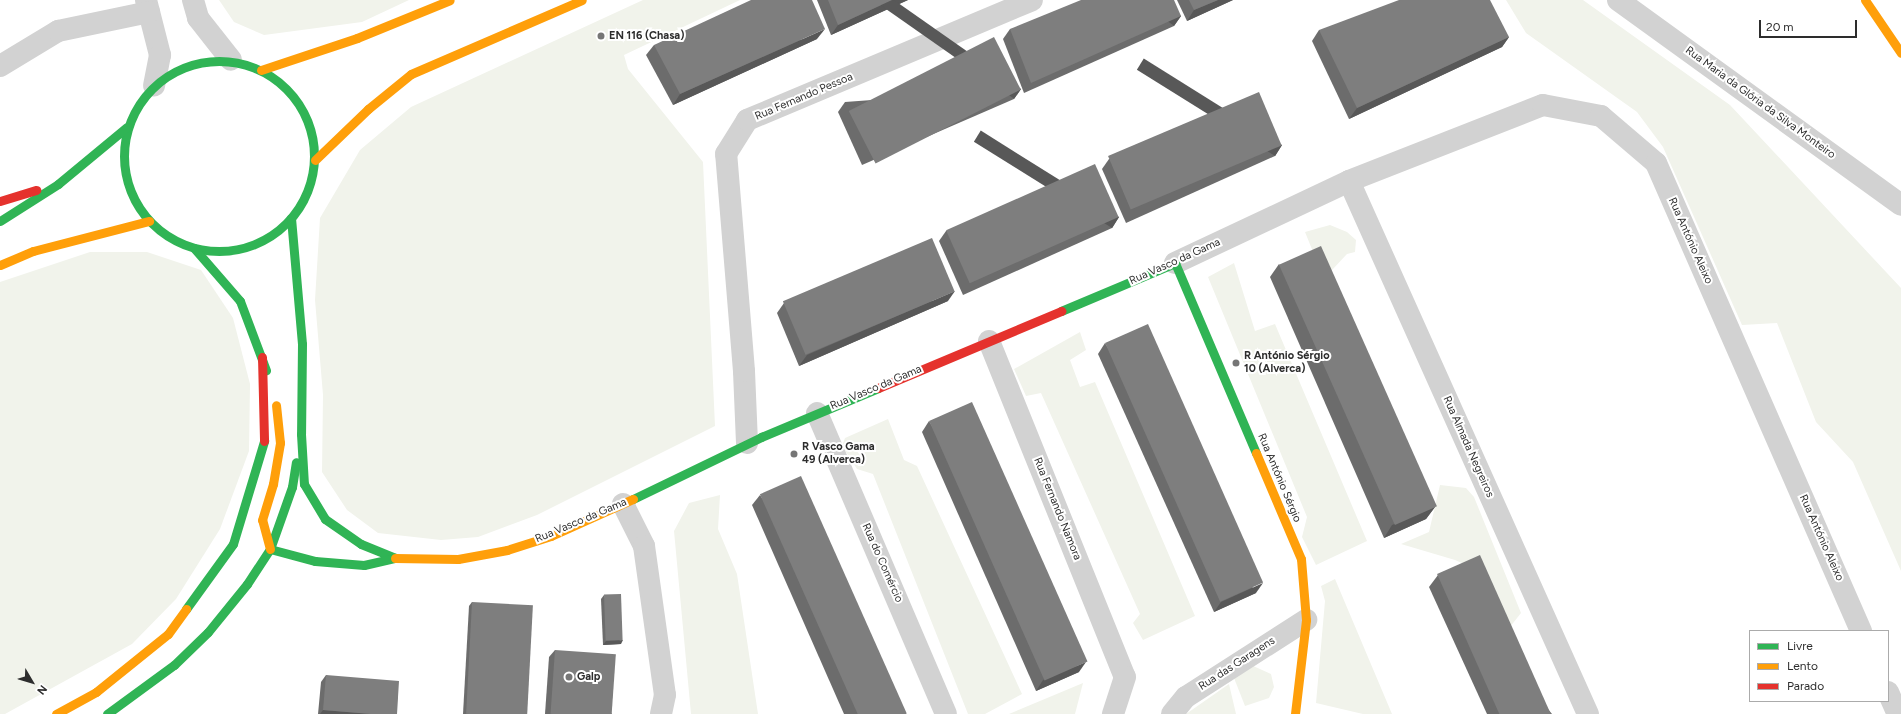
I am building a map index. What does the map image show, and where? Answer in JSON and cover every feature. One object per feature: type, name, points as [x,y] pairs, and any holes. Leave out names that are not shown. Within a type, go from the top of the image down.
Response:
[{"type":"main road","points":[[262,70],[357,38],[450,0]]},
{"type":"main road","points":[[315,160],[368,110],[411,74],[582,0]]},
{"type":"main road","points":[[1865,0],[1901,53]]},
{"type":"main road","points":[[231,60],[262,70],[284,85],[302,107],[312,132],[315,160],[308,191],[291,218],[271,236],[247,247],[221,252],[194,248],[170,238],[149,221],[134,201],[125,178],[123,152],[127,127],[138,104],[154,85],[178,69],[203,61],[231,60]]},
{"type":"main road","points":[[0,221],[58,184],[127,127]]},
{"type":"main road","points":[[0,201],[58,184]]},
{"type":"main road","points":[[291,218],[302,344],[301,434],[304,484],[325,519],[361,544],[395,558]]},
{"type":"main road","points":[[0,265],[33,251],[149,221]]},
{"type":"main road","points":[[194,248],[240,301],[262,357],[276,399],[280,443],[262,520],[270,549]]},
{"type":"main road","name":"Rua Vasco da Gama","points":[[395,558],[458,559],[507,550],[551,536],[623,504],[747,443],[1175,263]]},
{"type":"main road","name":"Rua António Sérgio","points":[[1175,263],[1301,559],[1306,620],[1295,714]]},
{"type":"main road","points":[[56,714],[96,692],[168,634],[233,544],[264,443],[262,357]]},
{"type":"main road","points":[[107,714],[174,665],[208,632],[247,584],[270,549],[292,487],[301,434]]},
{"type":"main road","points":[[270,549],[315,562],[364,566],[395,558]]},
{"type":"street","points":[[193,0],[198,18],[231,60]]},
{"type":"street","name":"Rua Fernando Pessoa","points":[[747,443],[744,371],[726,154],[746,120],[1032,0]]},
{"type":"street","name":"Rua Maria da Glória da Silva Monteiro","points":[[1618,0],[1901,205]]},
{"type":"street","points":[[0,66],[58,31],[148,6],[160,55],[154,85]]},
{"type":"street","name":"Rua António Aleixo","points":[[1349,181],[1543,105],[1600,116],[1656,163],[1861,630]]},
{"type":"street","name":"Rua Vasco da Gama","points":[[1175,263],[1349,181]]},
{"type":"street","name":"Rua Almada Negreiros","points":[[1349,181],[1588,714]]},
{"type":"street","name":"Rua Fernando Namora","points":[[989,341],[1124,677],[1113,714]]},
{"type":"street","name":"Rua do Comércio","points":[[817,413],[946,714]]},
{"type":"street","points":[[623,504],[644,546],[665,696],[661,714]]},
{"type":"street","name":"Rua das Garagens","points":[[1172,714],[1186,697],[1306,620]]},
{"type":"street","points":[[1889,694],[1898,714]]},
{"type":"shaded area","points":[[219,0],[409,0],[362,22],[264,35],[234,22]]},
{"type":"shaded area","points":[[643,0],[740,0],[624,55],[628,69],[703,162],[715,426],[537,515],[478,537],[441,540],[378,533],[347,510],[322,472],[323,395],[315,300],[320,218],[360,150],[411,107]]},
{"type":"shaded area","points":[[1506,0],[1583,0],[1730,105],[1901,288],[1901,571],[1853,462],[1816,422],[1777,323],[1742,325],[1663,147],[1637,112],[1526,33]]},
{"type":"shaded area","points":[[1330,225],[1347,232],[1356,240],[1355,252],[1347,254],[1332,270],[1322,274],[1305,232]]},
{"type":"shaded area","points":[[90,252],[147,252],[201,270],[233,318],[250,384],[249,451],[220,529],[176,599],[132,644],[5,714],[0,714],[0,282]]},
{"type":"shaded area","points":[[1234,263],[1255,331],[1275,324],[1367,541],[1316,565],[1302,537],[1307,517],[1208,277]]},
{"type":"shaded area","points":[[1080,332],[1086,350],[1070,360],[1080,387],[1095,382],[1195,616],[1143,640],[1133,623],[1140,614],[1041,393],[1026,396],[1014,369]]},
{"type":"shaded area","points":[[888,419],[904,460],[917,466],[1022,694],[985,714],[968,714],[873,474],[857,469],[842,446],[845,438]]},
{"type":"shaded area","points":[[1440,485],[1466,488],[1474,497],[1521,613],[1510,627],[1471,567],[1455,560],[1401,544],[1429,532]]},
{"type":"shaded area","points":[[720,495],[718,529],[737,574],[758,714],[691,714],[674,531],[689,503]]},
{"type":"shaded area","points":[[1335,579],[1392,714],[1363,714],[1316,703],[1325,601],[1321,586]]},
{"type":"shaded area","points":[[1251,665],[1271,674],[1274,687],[1269,698],[1245,706],[1234,678]]},
{"type":"shaded area","points":[[1083,683],[1075,714],[1009,714]]},
{"type":"shaded area","points":[[1229,684],[1236,714],[1186,714]]},
{"type":"building","points":[[751,0],[812,0],[825,29],[680,94],[654,45]]},
{"type":"building","points":[[828,0],[892,0],[838,25]]},
{"type":"building","points":[[1081,0],[1174,0],[1181,16],[1031,83],[1010,29]]},
{"type":"building","points":[[1189,0],[1218,0],[1194,10]]},
{"type":"building","points":[[1399,0],[1490,0],[1509,37],[1357,108],[1319,30]]},
{"type":"building","points":[[994,37],[1021,90],[876,164],[849,111]]},
{"type":"building","points":[[1259,92],[1282,145],[1131,209],[1108,156]]},
{"type":"building","points":[[1095,164],[1119,217],[970,283],[946,230]]},
{"type":"building","points":[[932,238],[955,291],[806,355],[783,301]]},
{"type":"building","points":[[1321,246],[1437,506],[1395,525],[1279,265]]},
{"type":"building","points":[[1148,324],[1263,583],[1220,602],[1105,343]]},
{"type":"building","points":[[972,402],[1088,661],[1045,681],[929,421]]},
{"type":"building","points":[[801,476],[907,714],[858,714],[760,494]]},
{"type":"building","points":[[1480,555],[1551,714],[1499,714],[1437,574]]},
{"type":"building","points":[[621,594],[623,640],[606,641],[604,595]]},
{"type":"building","points":[[472,602],[533,605],[527,714],[466,714]]},
{"type":"building","points":[[555,650],[616,654],[612,714],[551,714]]},
{"type":"building","points":[[326,675],[399,681],[397,714],[371,714],[323,710]]},
{"type":"traffic: fast","points":[[210,61],[228,61],[247,65],[264,72],[279,82],[293,96],[303,111],[310,128],[314,147],[314,156],[314,165],[310,184],[303,201],[293,216],[279,230],[264,240],[247,247],[228,251],[210,251],[191,247],[174,240],[159,230],[145,216],[135,201],[128,184],[124,165],[124,147],[128,128],[135,111],[145,96],[159,82],[174,72],[191,65],[210,61]]},
{"type":"traffic: fast","points":[[0,221],[58,184],[127,127]]},
{"type":"traffic: fast","points":[[291,218],[302,344],[301,434],[304,484],[325,519],[361,544],[395,558]]},
{"type":"traffic: fast","points":[[194,248],[240,301],[266,370]]},
{"type":"traffic: fast","points":[[1061,311],[1175,263],[1256,453]]},
{"type":"traffic: fast","points":[[633,499],[761,437],[878,388]]},
{"type":"traffic: fast","points":[[186,609],[233,544],[264,441]]},
{"type":"traffic: fast","points":[[107,714],[174,665],[208,632],[247,584],[270,549],[292,487],[296,462]]},
{"type":"traffic: fast","points":[[270,549],[315,561],[364,565],[395,558]]},
{"type":"traffic: slow","points":[[261,70],[357,38],[450,0]]},
{"type":"traffic: slow","points":[[315,160],[368,109],[411,74],[582,0]]},
{"type":"traffic: slow","points":[[1865,0],[1901,53]]},
{"type":"traffic: slow","points":[[0,265],[33,251],[149,221]]},
{"type":"traffic: slow","points":[[270,549],[262,520],[273,484],[280,443],[276,405]]},
{"type":"traffic: slow","points":[[1256,453],[1301,559],[1306,620],[1295,714]]},
{"type":"traffic: slow","points":[[395,558],[458,559],[507,550],[551,536],[633,499]]},
{"type":"traffic: slow","points":[[56,714],[96,692],[168,634],[186,609]]},
{"type":"traffic: jam","points":[[0,201],[36,190]]},
{"type":"traffic: jam","points":[[878,388],[1061,311]]},
{"type":"traffic: jam","points":[[262,357],[264,441]]},
{"type":"place","name":"EN 116 (Chasa)","points":[[601,36]]},
{"type":"place","name":"R António Sérgio 10 (Alverca)","points":[[1236,363]]},
{"type":"place","name":"R Vasco Gama 49 (Alverca)","points":[[794,454]]},
{"type":"place","name":"Galp","points":[[569,677]]}]
